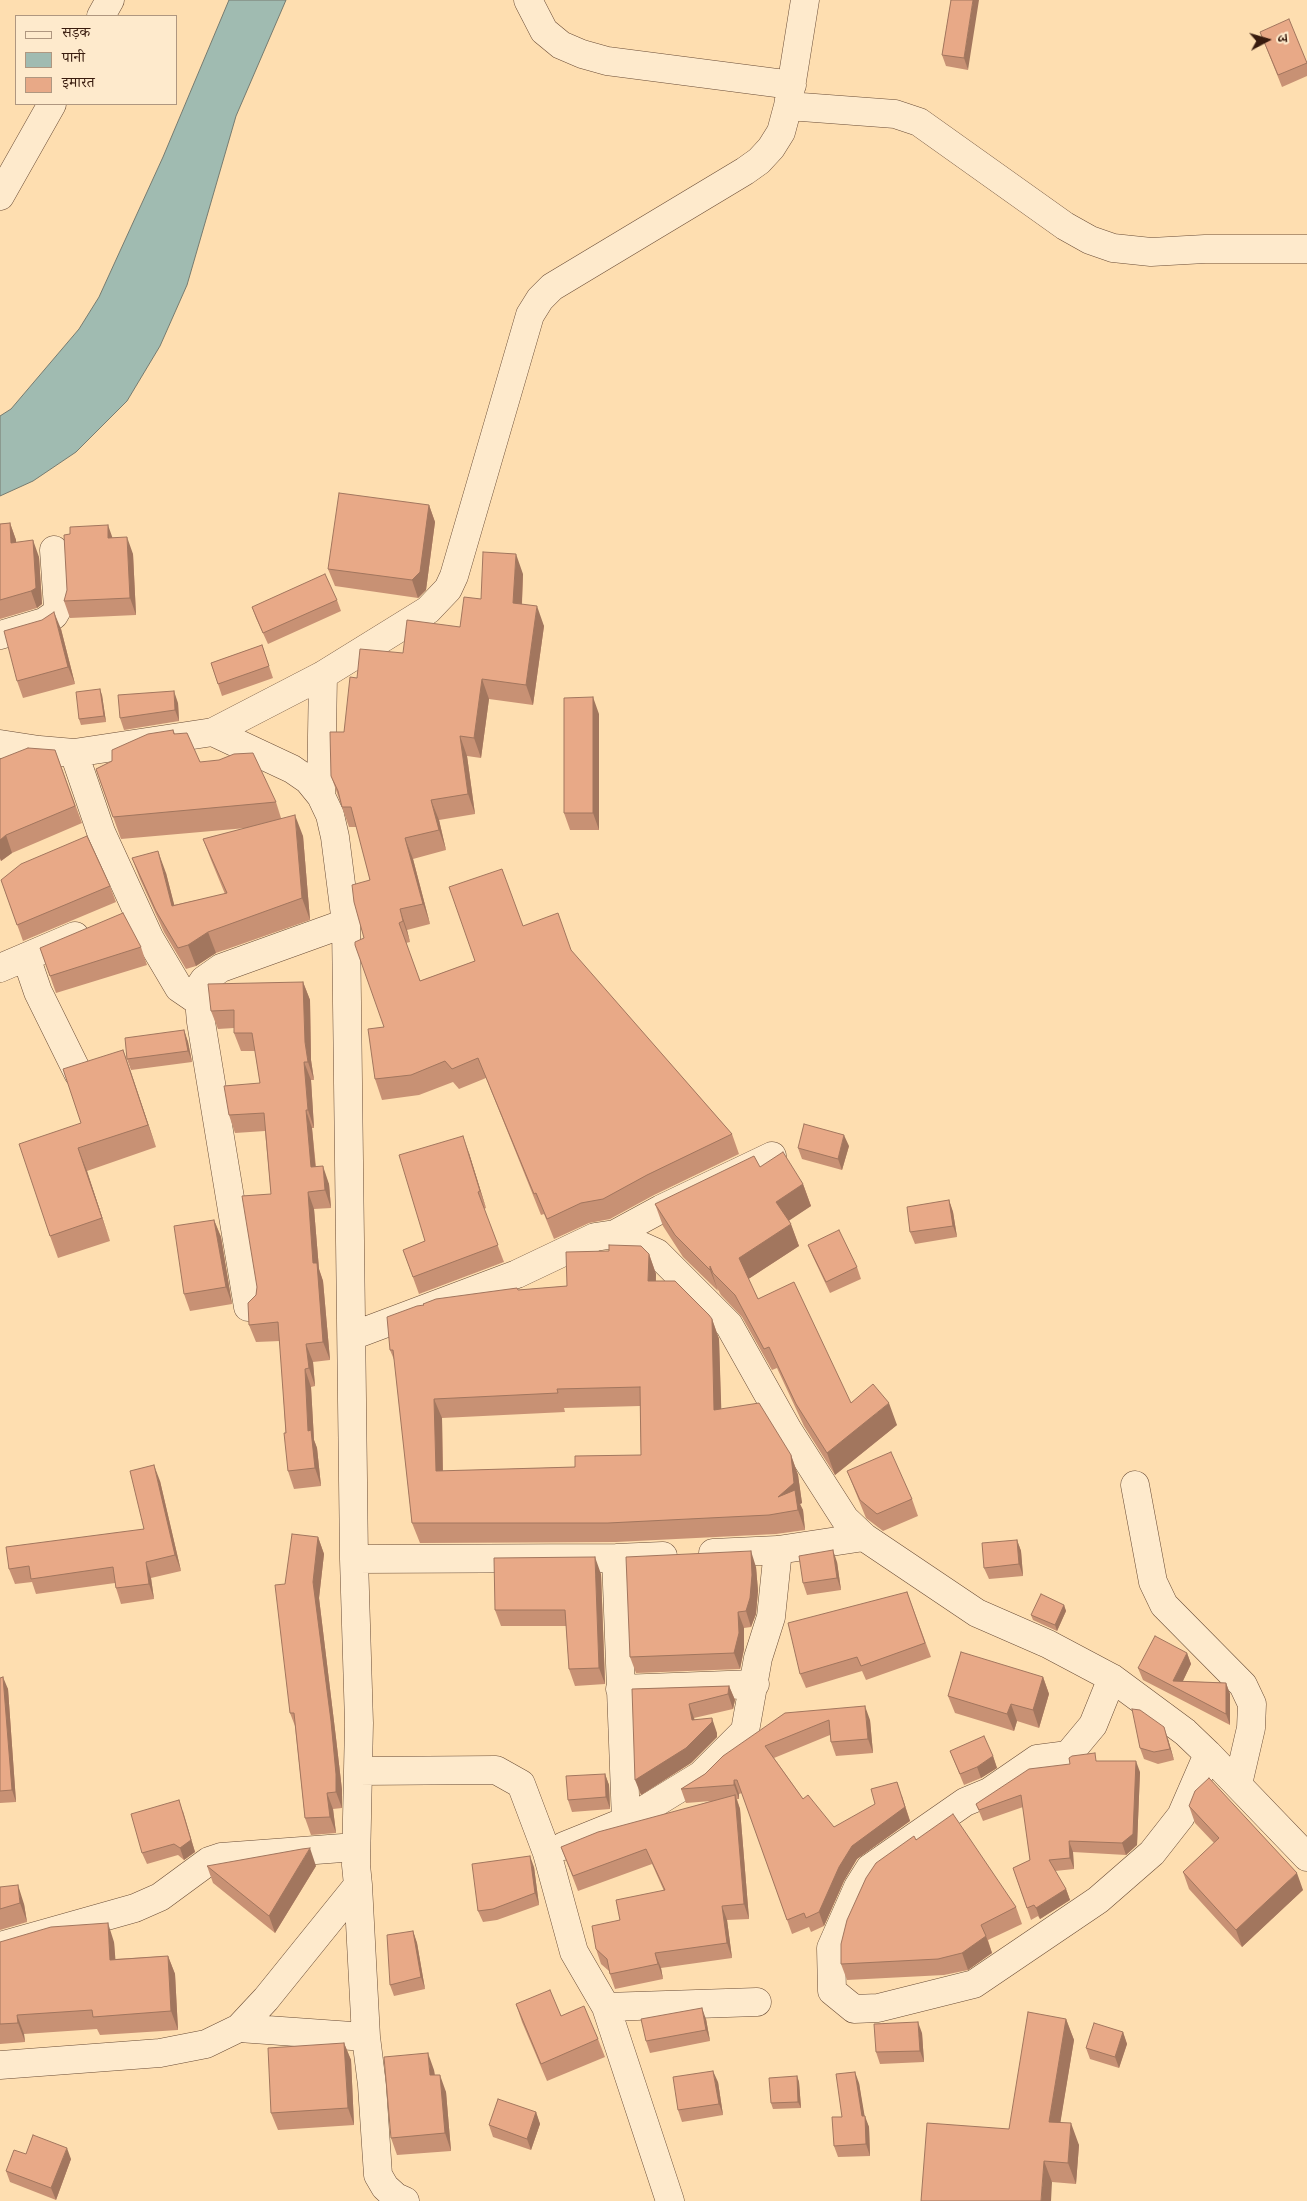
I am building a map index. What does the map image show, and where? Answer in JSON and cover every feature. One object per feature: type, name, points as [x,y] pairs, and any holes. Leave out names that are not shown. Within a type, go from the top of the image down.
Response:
[{"type":"street","points":[[102,15],[110,0]]},
{"type":"street","points":[[528,0],[544,31],[561,46],[582,54],[607,61],[895,114],[919,122],[1065,226],[1090,240],[1113,248],[1151,252],[1205,249],[1307,249]]},
{"type":"street","points":[[0,744],[74,753],[213,732],[323,675],[428,610],[448,589],[460,557],[530,315],[540,299],[564,278],[759,161],[771,148],[781,132],[790,96],[805,0]]},
{"type":"street","points":[[0,196],[51,105]]},
{"type":"street","points":[[0,634],[44,622],[54,615],[58,608],[54,550]]},
{"type":"street","points":[[321,796],[323,675]]},
{"type":"street","points":[[213,732],[292,769],[308,780],[321,796],[330,815],[346,923],[358,1771],[356,1847],[366,2037],[372,2085],[378,2175],[385,2187],[405,2201]]},
{"type":"street","points":[[74,753],[92,836],[137,910],[150,939],[180,988],[198,1001]]},
{"type":"street","points":[[0,968],[137,910]]},
{"type":"street","points":[[248,1307],[198,1001],[198,990],[204,980],[221,968],[346,923]]},
{"type":"street","points":[[26,957],[38,992],[78,1073]]},
{"type":"street","points":[[352,1336],[517,1274],[595,1237],[615,1234],[772,1156]]},
{"type":"street","points":[[615,1234],[657,1253],[729,1324],[788,1430],[845,1519],[864,1537],[977,1614],[1048,1644],[1112,1678],[1185,1732],[1238,1784],[1307,1857]]},
{"type":"street","points":[[1135,1485],[1152,1582],[1164,1605],[1243,1685],[1252,1704],[1251,1728],[1238,1784]]},
{"type":"street","points":[[354,1558],[616,1558],[778,1550],[864,1537]]},
{"type":"street","points":[[547,1853],[626,1821],[701,1775],[745,1731],[755,1684],[758,1658],[771,1617],[778,1550]]},
{"type":"street","points":[[616,1558],[626,1821]]},
{"type":"street","points":[[1112,1678],[1093,1725],[1068,1755],[1037,1759],[990,1792],[965,1802],[870,1868],[858,1887],[831,1948],[832,1991],[854,2009],[878,2008],[974,1984],[1098,1900],[1152,1853],[1181,1816],[1208,1754]]},
{"type":"street","points":[[620,1689],[755,1684]]},
{"type":"street","points":[[358,1771],[496,1770],[521,1784],[547,1853],[574,1952],[606,2007],[670,2201]]},
{"type":"street","points":[[0,1946],[135,1908],[160,1898],[209,1861],[221,1857],[356,1847]]},
{"type":"street","points":[[0,2065],[160,2052],[206,2044],[240,2028],[266,1999],[358,1885]]},
{"type":"street","points":[[606,2007],[757,2002]]},
{"type":"street","points":[[240,2028],[366,2037]]},
{"type":"water","points":[[229,0],[286,0],[236,116],[187,285],[160,346],[127,401],[76,452],[33,481],[0,496],[0,416],[11,409],[79,329],[99,297],[163,157]]},
{"type":"building","points":[[951,0],[973,0],[964,58],[942,55]]},
{"type":"building","points":[[1289,19],[1307,63],[1278,75],[1260,32]]},
{"type":"building","points":[[339,493],[429,505],[420,572],[412,580],[328,569]]},
{"type":"building","points":[[10,523],[11,543],[33,540],[36,588],[0,600],[0,524]]},
{"type":"building","points":[[108,525],[108,538],[127,537],[130,598],[64,601],[67,590],[64,535],[70,534],[70,527]]},
{"type":"building","points":[[483,552],[516,554],[513,603],[537,606],[526,685],[482,679],[474,738],[460,736],[468,794],[431,800],[439,830],[405,838],[423,904],[400,909],[403,921],[399,923],[420,981],[475,961],[449,887],[502,869],[523,926],[558,913],[571,950],[732,1134],[647,1175],[603,1199],[581,1203],[547,1219],[536,1193],[534,1194],[478,1058],[452,1069],[445,1061],[411,1075],[375,1079],[368,1029],[384,1027],[355,945],[355,942],[364,938],[354,902],[352,885],[370,880],[351,807],[342,807],[338,791],[331,776],[330,732],[344,732],[350,677],[357,678],[360,649],[403,653],[407,620],[460,627],[464,597],[481,599]]},
{"type":"building","points":[[325,574],[337,600],[263,633],[252,607]]},
{"type":"building","points":[[54,612],[68,667],[17,681],[4,631],[42,620]]},
{"type":"building","points":[[262,645],[269,666],[218,684],[211,663]]},
{"type":"building","points":[[100,689],[104,716],[79,719],[76,692]]},
{"type":"building","points":[[174,691],[175,710],[120,718],[118,695]]},
{"type":"building","points":[[593,697],[593,813],[564,813],[564,698]]},
{"type":"building","points":[[173,730],[174,734],[187,733],[200,762],[219,760],[234,754],[253,753],[276,802],[113,817],[96,769],[112,761],[112,750],[148,734]]},
{"type":"building","points":[[28,748],[55,750],[75,806],[6,835],[0,840],[0,759]]},
{"type":"building","points":[[295,815],[302,898],[208,932],[188,945],[178,948],[156,911],[132,858],[158,851],[172,906],[227,893],[203,839]]},
{"type":"building","points":[[87,836],[110,886],[17,925],[1,880],[21,864]]},
{"type":"building","points":[[123,913],[141,947],[50,976],[40,948]]},
{"type":"building","points":[[303,982],[305,1042],[308,1062],[304,1062],[308,1110],[306,1110],[311,1167],[323,1166],[325,1190],[308,1192],[313,1263],[317,1263],[323,1342],[306,1344],[309,1368],[305,1369],[308,1431],[311,1430],[315,1468],[288,1471],[278,1322],[249,1325],[248,1303],[256,1295],[257,1287],[242,1196],[271,1194],[264,1113],[229,1115],[224,1086],[260,1083],[252,1033],[234,1033],[234,1010],[211,1011],[208,984]]},
{"type":"building","points":[[184,1030],[188,1051],[127,1059],[125,1038]]},
{"type":"building","points":[[123,1050],[148,1125],[78,1148],[102,1218],[50,1236],[19,1144],[81,1123],[63,1069]]},
{"type":"building","points":[[804,1124],[844,1135],[838,1159],[798,1148]]},
{"type":"building","points":[[463,1136],[480,1191],[478,1192],[498,1245],[413,1277],[403,1250],[425,1241],[399,1155]]},
{"type":"building","points":[[783,1152],[803,1184],[776,1202],[791,1224],[739,1258],[758,1299],[794,1282],[851,1403],[873,1384],[889,1403],[827,1453],[796,1404],[769,1347],[764,1349],[735,1295],[713,1273],[710,1266],[710,1270],[675,1235],[655,1204],[754,1156],[760,1167]]},
{"type":"building","points":[[949,1200],[953,1226],[910,1232],[907,1207]]},
{"type":"building","points":[[214,1220],[226,1287],[184,1294],[174,1226]]},
{"type":"building","points":[[839,1230],[857,1267],[826,1282],[808,1245]]},
{"type":"building","points":[[609,1245],[641,1246],[649,1254],[648,1281],[675,1281],[712,1319],[714,1410],[759,1403],[791,1455],[794,1483],[778,1497],[795,1490],[798,1510],[769,1515],[608,1523],[412,1523],[393,1350],[390,1350],[387,1317],[436,1299],[517,1288],[518,1290],[567,1286],[566,1252],[609,1251]],"holes":[[[640,1387],[641,1455],[575,1456],[575,1467],[436,1471],[434,1399],[558,1393],[557,1389]]]},
{"type":"building","points":[[891,1452],[912,1499],[877,1514],[860,1500],[847,1471]]},
{"type":"building","points":[[154,1465],[175,1555],[146,1562],[149,1584],[116,1588],[113,1567],[31,1579],[29,1566],[9,1569],[6,1547],[144,1529],[130,1471]]},
{"type":"building","points":[[292,1534],[318,1537],[313,1582],[336,1774],[336,1792],[327,1793],[330,1817],[305,1818],[294,1713],[290,1713],[275,1585],[285,1584]]},
{"type":"building","points":[[1017,1540],[1019,1564],[984,1568],[982,1543]]},
{"type":"building","points":[[833,1550],[837,1578],[803,1583],[799,1556]]},
{"type":"building","points":[[751,1551],[752,1575],[750,1598],[746,1611],[738,1612],[739,1633],[734,1653],[630,1657],[626,1557]]},
{"type":"building","points":[[595,1557],[599,1668],[569,1669],[565,1610],[495,1610],[494,1558]]},
{"type":"building","points":[[907,1592],[925,1643],[861,1666],[857,1657],[800,1674],[788,1623]]},
{"type":"building","points":[[1041,1594],[1064,1605],[1055,1625],[1031,1615]]},
{"type":"building","points":[[1155,1636],[1187,1653],[1173,1681],[1226,1683],[1226,1714],[1138,1668]]},
{"type":"building","points":[[961,1652],[1043,1677],[1033,1710],[1011,1704],[1007,1714],[948,1696]]},
{"type":"building","points":[[3,1677],[12,1790],[0,1791],[0,1678]]},
{"type":"building","points":[[729,1686],[728,1694],[689,1704],[692,1720],[712,1718],[712,1722],[686,1748],[635,1780],[632,1689]]},
{"type":"building","points":[[865,1706],[868,1739],[831,1742],[829,1720],[765,1746],[803,1799],[808,1795],[834,1827],[875,1804],[871,1789],[897,1782],[905,1807],[852,1846],[839,1867],[819,1912],[806,1918],[804,1913],[787,1920],[737,1780],[734,1780],[734,1785],[681,1789],[705,1774],[723,1756],[785,1713]]},
{"type":"building","points":[[1132,1709],[1140,1710],[1164,1727],[1170,1749],[1154,1752],[1140,1748]]},
{"type":"building","points":[[984,1736],[993,1756],[977,1767],[960,1774],[950,1751]]},
{"type":"building","points":[[1095,1753],[1096,1761],[1136,1761],[1133,1834],[1122,1843],[1069,1841],[1070,1858],[1049,1860],[1066,1889],[1036,1908],[1034,1905],[1027,1908],[1013,1868],[1030,1860],[1021,1795],[979,1810],[976,1804],[1029,1769],[1070,1764],[1069,1758],[1072,1756]]},
{"type":"building","points":[[605,1774],[606,1797],[568,1800],[566,1776]]},
{"type":"building","points":[[1209,1778],[1297,1873],[1236,1930],[1183,1872],[1219,1838],[1189,1806],[1195,1791]]},
{"type":"building","points":[[735,1795],[744,1904],[722,1906],[727,1943],[655,1953],[658,1964],[610,1974],[607,1959],[596,1949],[592,1926],[620,1920],[616,1900],[665,1890],[646,1849],[573,1876],[561,1847],[598,1832]]},
{"type":"building","points":[[179,1800],[191,1840],[180,1848],[174,1844],[142,1853],[131,1814]]},
{"type":"building","points":[[953,1814],[1016,1907],[981,1925],[986,1936],[962,1953],[938,1959],[841,1964],[841,1944],[847,1920],[866,1878],[876,1863],[914,1836],[916,1840]]},
{"type":"building","points":[[310,1848],[269,1916],[207,1866],[302,1849]]},
{"type":"building","points":[[530,1856],[535,1893],[493,1909],[478,1911],[472,1864]]},
{"type":"building","points":[[18,1885],[20,1903],[0,1909],[0,1887]]},
{"type":"building","points":[[108,1923],[110,1960],[168,1956],[171,2011],[93,2017],[92,2010],[17,2015],[18,2023],[0,2024],[0,1942],[51,1927]]},
{"type":"building","points":[[413,1931],[421,1977],[390,1985],[387,1935]]},
{"type":"building","points":[[550,1990],[561,2016],[584,2006],[598,2039],[541,2064],[516,2004]]},
{"type":"building","points":[[702,2008],[706,2030],[646,2041],[641,2019]]},
{"type":"building","points":[[1028,2012],[1066,2019],[1049,2122],[1071,2123],[1068,2163],[1044,2161],[1041,2201],[921,2201],[927,2123],[1009,2129]]},
{"type":"building","points":[[918,2022],[920,2051],[876,2052],[874,2024]]},
{"type":"building","points":[[1094,2023],[1123,2032],[1115,2057],[1086,2048]]},
{"type":"building","points":[[344,2043],[348,2108],[271,2113],[268,2048]]},
{"type":"building","points":[[428,2053],[430,2075],[440,2075],[445,2133],[391,2138],[384,2057]]},
{"type":"building","points":[[713,2071],[719,2104],[678,2110],[673,2077]]},
{"type":"building","points":[[855,2072],[862,2116],[865,2116],[866,2144],[834,2146],[832,2117],[842,2117],[836,2074]]},
{"type":"building","points":[[797,2076],[798,2102],[771,2103],[769,2078]]},
{"type":"building","points":[[498,2099],[536,2112],[527,2139],[489,2125]]},
{"type":"building","points":[[33,2135],[67,2148],[51,2188],[6,2171],[14,2150],[26,2154]]}]
